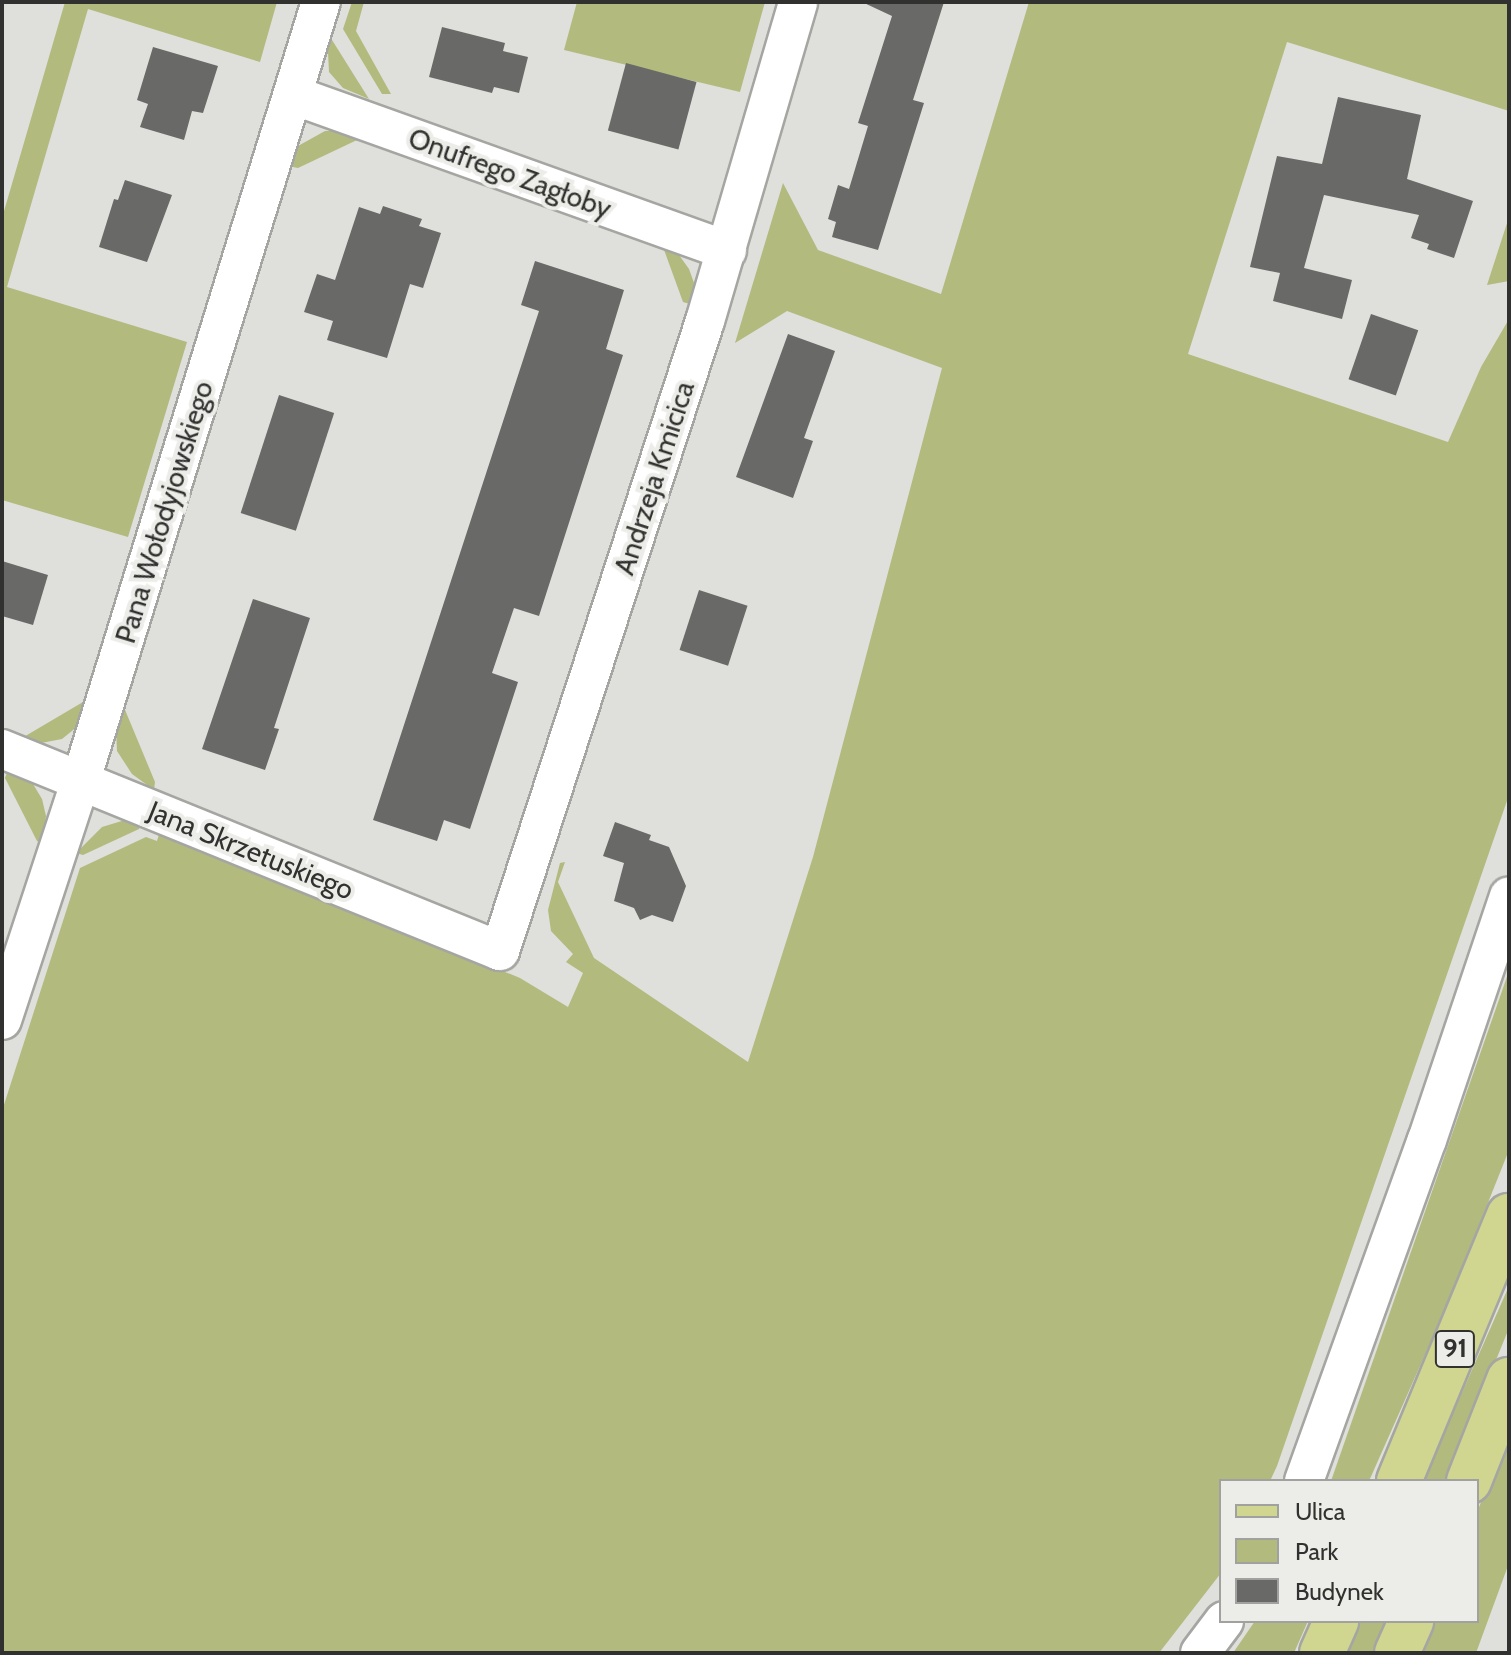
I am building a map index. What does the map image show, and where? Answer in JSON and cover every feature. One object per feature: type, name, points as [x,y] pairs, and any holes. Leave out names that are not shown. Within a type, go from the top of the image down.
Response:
[{"type":"main road","name":"91","points":[[1400,1479],[1509,1216]]},
{"type":"main road","name":"91","points":[[1470,1479],[1509,1380]]},
{"type":"main road","points":[[1322,1653],[1335,1623]]},
{"type":"main road","points":[[1397,1653],[1410,1623]]},
{"type":"street","name":"Pana Wołodyjowskiego","points":[[2,1020],[81,780],[321,2]]},
{"type":"street","name":"Andrzeja Kmicica","points":[[500,951],[727,250],[798,2]]},
{"type":"street","name":"Onufrego Zagłoby","points":[[293,95],[727,250]]},
{"type":"street","name":"Jana Skrzetuskiego","points":[[2,749],[500,951]]},
{"type":"street","points":[[1305,1479],[1411,1184],[1509,896]]},
{"type":"street","points":[[1200,1653],[1222,1623]]},
{"type":"green space","points":[[65,2],[277,2],[260,62],[88,9],[7,287],[187,342],[128,537],[2,500],[2,218]]},
{"type":"green space","points":[[352,2],[364,2],[356,31],[391,94],[382,94],[343,29]]},
{"type":"green space","points":[[577,2],[765,2],[740,92],[564,50]]},
{"type":"green space","points":[[1029,2],[1509,2],[1509,111],[1287,42],[1188,354],[1448,442],[1481,367],[1509,319],[1509,795],[1277,1466],[1271,1479],[1219,1479],[1219,1576],[1159,1653],[2,1653],[2,1111],[80,868],[146,837],[157,841],[160,831],[520,978],[568,1007],[583,973],[566,962],[573,954],[551,931],[548,910],[560,863],[565,862],[558,882],[594,958],[748,1062],[813,857],[942,368],[787,311],[735,343],[783,183],[818,250],[941,294]]},
{"type":"green space","points":[[327,32],[369,99],[343,88],[329,72]]},
{"type":"green space","points":[[325,131],[360,131],[357,140],[298,168],[288,166],[298,146]]},
{"type":"green space","points":[[1509,217],[1509,281],[1487,285]]},
{"type":"green space","points":[[663,247],[679,255],[689,269],[694,283],[690,304],[683,302]]},
{"type":"green space","points":[[83,702],[88,704],[78,726],[62,739],[41,743],[22,738]]},
{"type":"green space","points":[[123,705],[155,782],[154,790],[132,774],[117,751],[116,728]]},
{"type":"green space","points":[[8,770],[33,784],[42,799],[46,816],[42,843],[37,841],[5,778]]},
{"type":"green space","points":[[125,820],[141,822],[139,829],[83,855],[76,853],[102,827]]},
{"type":"green space","points":[[1509,971],[1509,1150],[1448,1303],[1370,1479],[1332,1479]]},
{"type":"green space","points":[[1509,1286],[1509,1328],[1448,1479],[1424,1479]]},
{"type":"green space","points":[[1509,1434],[1509,1563],[1476,1653],[1420,1653],[1432,1623],[1479,1623],[1479,1507]]},
{"type":"green space","points":[[1254,1623],[1307,1623],[1294,1653],[1233,1653]]},
{"type":"green space","points":[[1360,1623],[1388,1623],[1375,1653],[1347,1653]]},
{"type":"building","points":[[862,2],[944,2],[913,100],[924,103],[878,250],[832,237],[836,222],[828,219],[838,185],[849,189],[868,126],[858,123],[892,16]]},
{"type":"building","points":[[442,27],[505,43],[503,51],[528,57],[519,93],[494,87],[492,93],[429,77]]},
{"type":"building","points":[[153,47],[218,66],[203,113],[192,111],[184,140],[140,127],[148,104],[137,100]]},
{"type":"building","points":[[626,63],[697,82],[678,150],[608,131]]},
{"type":"building","points":[[1338,97],[1421,115],[1407,179],[1473,201],[1454,258],[1427,249],[1429,244],[1411,238],[1419,215],[1324,195],[1304,268],[1352,280],[1342,319],[1273,301],[1280,273],[1250,267],[1277,156],[1322,164]]},
{"type":"building","points":[[125,180],[172,195],[147,262],[99,247],[114,199],[118,200]]},
{"type":"building","points":[[383,206],[422,219],[419,226],[441,233],[423,288],[410,284],[387,358],[327,340],[333,321],[304,312],[317,274],[335,280],[359,207],[380,214]]},
{"type":"building","points":[[535,261],[624,290],[606,349],[623,355],[539,616],[514,608],[492,673],[518,682],[470,829],[444,820],[437,841],[373,820],[539,311],[521,305]]},
{"type":"building","points":[[1371,314],[1418,330],[1396,396],[1349,379]]},
{"type":"building","points":[[788,334],[835,351],[804,438],[813,441],[793,498],[736,477]]},
{"type":"building","points":[[279,395],[334,413],[296,531],[241,513]]},
{"type":"building","points":[[2,561],[48,575],[33,625],[2,616]]},
{"type":"building","points":[[699,590],[748,606],[728,666],[680,650]]},
{"type":"building","points":[[253,599],[310,618],[274,728],[279,729],[265,770],[202,749]]},
{"type":"building","points":[[615,822],[651,835],[649,840],[669,847],[686,886],[673,922],[652,915],[640,920],[634,908],[614,901],[624,863],[603,856]]}]
